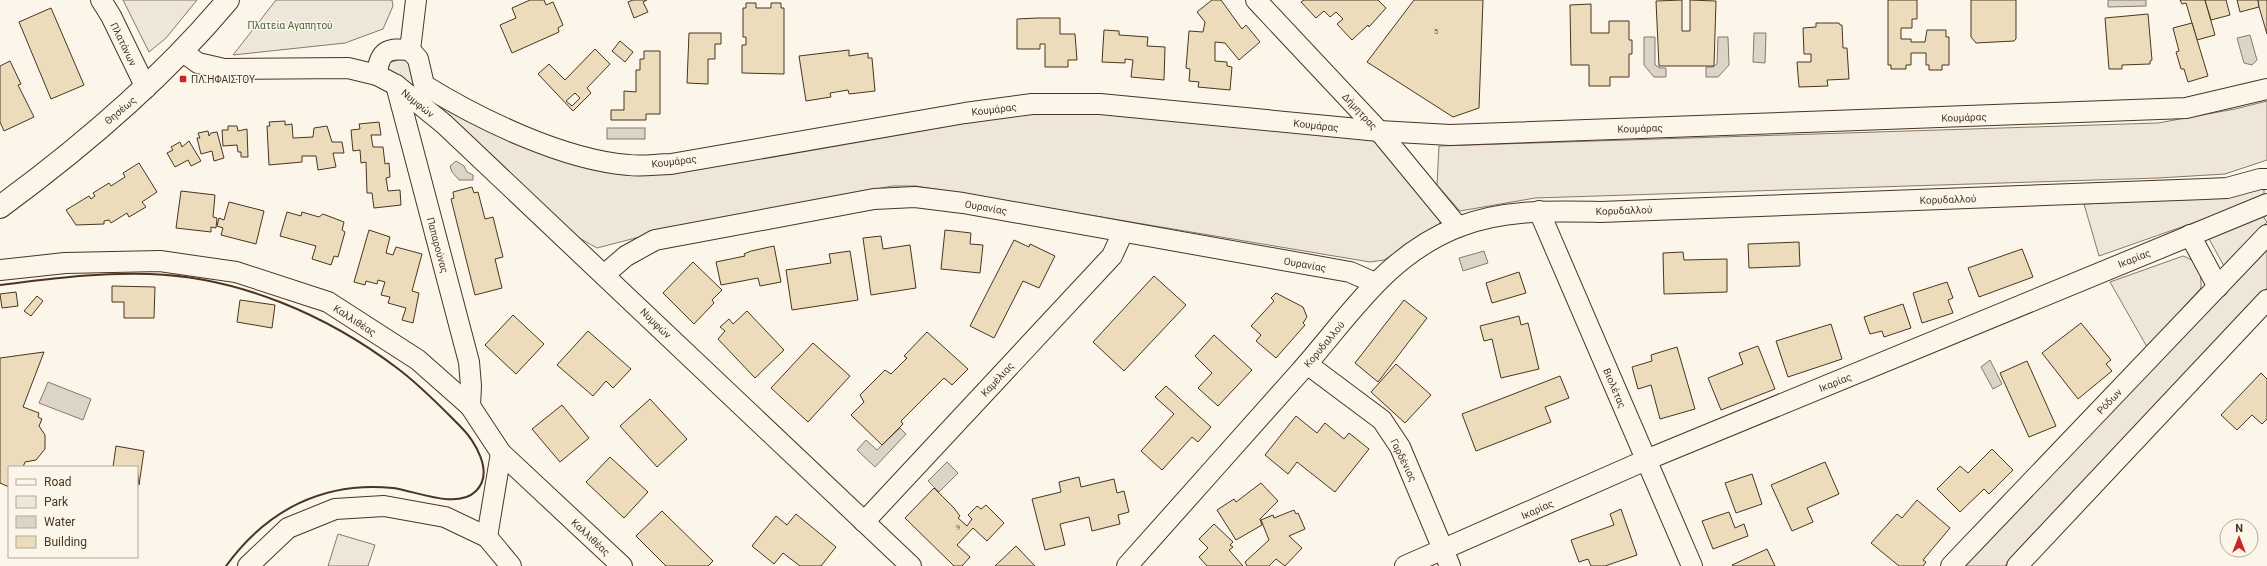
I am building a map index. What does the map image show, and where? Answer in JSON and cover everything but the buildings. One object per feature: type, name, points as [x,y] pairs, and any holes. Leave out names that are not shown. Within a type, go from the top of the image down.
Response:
[{"type":"main road","name":"Θησέως","points":[[0,207],[37,180],[146,88],[183,52],[228,0]]},
{"type":"street","name":"Πλατάνων","points":[[101,0],[111,16],[146,88]]},
{"type":"street","points":[[377,75],[380,58],[387,51],[394,48],[410,50],[416,0]]},
{"type":"street","name":"Δήμητρας","points":[[1256,0],[1379,131],[1458,227]]},
{"type":"street","name":"Κουμάρας","points":[[410,50],[418,59],[424,85],[471,112],[565,152],[596,161],[630,166],[671,164],[965,112],[1032,104],[1100,104],[1379,131],[1450,135],[1504,134],[1565,130],[1827,123],[2186,108],[2267,89]]},
{"type":"street","name":"Νυμφών","points":[[183,52],[198,63],[224,69],[348,68],[377,75],[396,85],[444,124],[911,566]]},
{"type":"street","name":"Παπαρούνας","points":[[396,85],[469,362],[471,386],[470,406]]},
{"type":"street","name":"Κορυδαλλού","points":[[1127,566],[1307,364],[1375,282],[1401,261],[1431,241],[1458,227],[1494,216],[1539,211],[1600,212],[2206,189],[2227,188],[2260,179],[2267,179]]},
{"type":"street","name":"Ουρανίας","points":[[604,275],[626,256],[655,240],[874,199],[915,197],[963,203],[1350,272],[1375,282]]},
{"type":"street","name":"Ικαρίας","points":[[1406,566],[1447,558],[1646,460],[2267,204]]},
{"type":"street","name":"Βιολέτας","points":[[1539,211],[1692,566]]},
{"type":"street","name":"Καμέλιας","points":[[864,522],[1112,256],[1124,232]]},
{"type":"street","points":[[2190,235],[2218,287]]},
{"type":"street","name":"Ρόδων","points":[[1951,566],[2267,235]]},
{"type":"street","name":"Καλλιθέας","points":[[0,270],[65,263],[160,261],[236,272],[328,302],[418,360],[470,406],[501,453],[622,566]]},
{"type":"street","points":[[2016,566],[2267,300]]},
{"type":"street","name":"Γαρδένιας","points":[[1307,364],[1382,420],[1400,447],[1447,558]]},
{"type":"street","points":[[487,537],[501,453]]},
{"type":"street","points":[[248,566],[288,528],[335,509],[384,506],[445,517],[487,537],[511,566]]},
{"type":"green space","points":[[123,0],[197,0],[166,38],[149,52]]},
{"type":"green space","name":"Πλατεία Αγαπητού","points":[[276,0],[392,0],[393,6],[383,29],[345,43],[233,55]]},
{"type":"green space","points":[[401,59],[411,62],[414,85],[381,71],[385,64]]},
{"type":"green space","points":[[423,95],[553,157],[604,172],[638,173],[1029,111],[1063,109],[1378,140],[1441,221],[1437,227],[1384,260],[1370,262],[916,186],[892,186],[678,227],[597,248],[574,235]]},
{"type":"green space","points":[[2267,101],[2267,160],[2225,174],[2158,178],[1535,198],[1460,211],[1437,185],[1439,146],[2158,123],[2235,109]]},
{"type":"green space","points":[[2264,188],[2264,198],[2099,256],[2084,204],[2177,199]]},
{"type":"green space","points":[[2263,216],[2267,222],[2224,266],[2209,239]]},
{"type":"green space","points":[[2267,250],[2267,288],[2005,566],[1964,566]]},
{"type":"green space","points":[[2183,256],[2189,258],[2196,264],[2200,272],[2201,288],[2147,347],[2110,282]]},
{"type":"green space","points":[[338,534],[375,545],[368,566],[328,566]]},
{"type":"water","points":[[2108,0],[2146,0],[2146,6],[2108,7]]},
{"type":"water","points":[[1754,33],[1766,33],[1765,63],[1753,62]]},
{"type":"water","points":[[2250,35],[2257,60],[2252,65],[2244,63],[2237,38]]},
{"type":"water","points":[[1644,37],[1655,37],[1655,65],[1660,68],[1666,68],[1666,77],[1654,77],[1644,65]]},
{"type":"water","points":[[1718,37],[1728,37],[1729,65],[1718,77],[1706,77],[1706,67],[1713,67],[1717,64]]},
{"type":"water","points":[[607,128],[645,128],[645,139],[607,139]]},
{"type":"water","points":[[456,161],[464,166],[467,172],[473,175],[473,180],[459,180],[452,172],[450,166]]},
{"type":"water","points":[[1484,251],[1488,263],[1463,271],[1459,258]]},
{"type":"water","points":[[1990,360],[2002,384],[1993,389],[1981,367]]},
{"type":"water","points":[[48,382],[91,399],[83,420],[39,403]]},
{"type":"water","points":[[900,428],[906,434],[875,467],[857,450],[866,440],[877,450]]},
{"type":"water","points":[[947,462],[958,473],[939,492],[928,481]]},
{"type":"wall","points":[[0,285],[94,275],[150,274],[216,282],[249,291],[281,302],[312,316],[341,331],[370,349],[414,381],[460,426],[471,439],[476,448],[483,466],[483,475],[481,483],[476,491],[468,496],[458,499],[447,499],[436,498],[393,488],[367,487],[343,489],[320,495],[299,503],[278,515],[242,546],[226,566]]},
{"type":"place","name":"ΠΛ.ΗΦΑΙΣΤΟΥ","points":[[183,79]]}]
